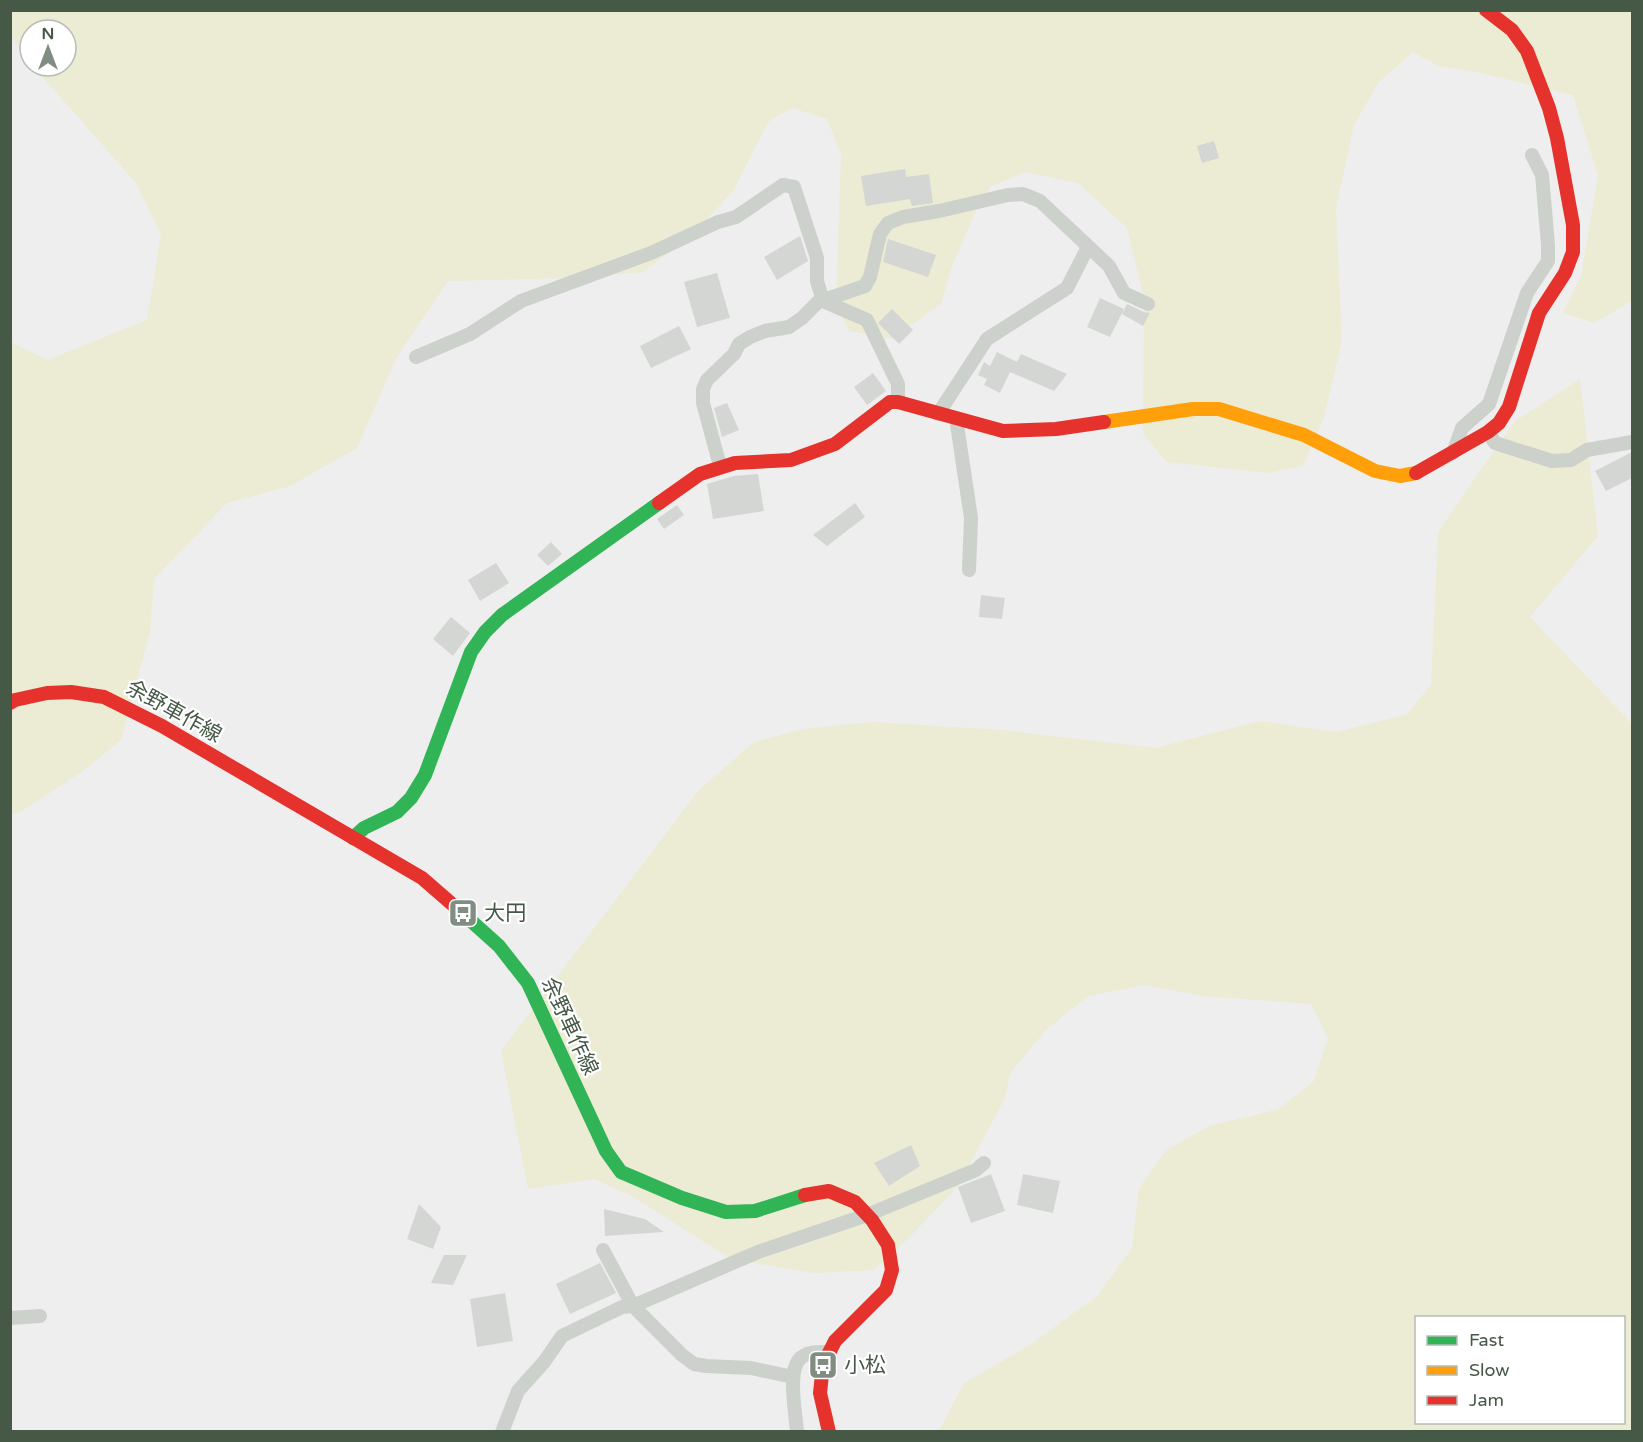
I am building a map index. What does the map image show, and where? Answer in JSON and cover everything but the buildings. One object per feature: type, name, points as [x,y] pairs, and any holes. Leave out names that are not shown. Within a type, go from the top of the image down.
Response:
[{"type":"street","points":[[353,838],[364,828],[397,812],[411,798],[425,775],[471,652],[502,615],[700,474],[735,463],[791,460],[813,453],[835,444],[890,402],[898,402],[1003,431],[1056,429],[1193,409],[1219,409],[1304,435],[1375,471],[1400,476],[1416,472],[1488,432],[1499,423],[1509,407],[1539,313],[1565,273],[1573,252],[1573,225],[1557,138],[1549,108],[1527,51],[1512,30],[1486,10]]},
{"type":"street","points":[[1453,453],[1462,428],[1489,404],[1527,293],[1548,261],[1542,175],[1532,156]]},
{"type":"street","points":[[416,357],[470,334],[522,301],[651,253],[718,222],[736,217],[783,185],[794,187],[801,205],[817,258],[817,281],[824,300],[867,320],[898,384],[898,402]]},
{"type":"street","points":[[720,466],[703,403],[703,389],[707,380],[734,354],[739,344],[765,331],[789,327],[818,302],[865,286],[870,277],[880,234],[888,223],[903,217],[1008,195],[1023,194],[1040,201],[1109,266],[1124,293],[1148,304]]},
{"type":"street","points":[[938,414],[987,339],[1067,288],[1088,247]]},
{"type":"street","points":[[956,418],[971,518],[969,570]]},
{"type":"street","points":[[1488,432],[1496,443],[1552,461],[1571,460],[1587,450],[1632,442]]},
{"type":"street","name":"余野車作線","points":[[10,703],[47,693],[71,692],[104,697],[162,726],[422,878],[499,946],[528,983],[606,1151],[621,1172],[682,1198],[726,1212],[755,1211],[802,1196],[829,1191],[855,1202],[888,1245],[892,1270],[886,1290],[835,1341],[823,1365],[820,1393],[829,1431]]},
{"type":"street","points":[[502,1431],[518,1392],[544,1362],[562,1336],[622,1307],[633,1306],[758,1252],[867,1215],[976,1170],[984,1162]]},
{"type":"street","points":[[603,1250],[633,1306],[694,1364],[751,1368],[793,1377]]},
{"type":"street","points":[[10,1318],[40,1316]]},
{"type":"street","points":[[797,1431],[793,1377],[795,1366],[801,1357],[813,1352],[830,1352]]},
{"type":"green space","points":[[11,11],[1632,11],[1632,301],[1594,323],[1563,313],[1581,276],[1598,175],[1573,95],[1476,72],[1438,66],[1413,52],[1378,83],[1354,125],[1336,208],[1342,341],[1324,417],[1303,466],[1268,473],[1167,462],[1143,434],[1144,298],[1127,228],[1078,183],[1026,172],[991,186],[973,217],[952,266],[941,304],[892,339],[850,331],[836,307],[841,154],[827,119],[792,108],[768,122],[733,191],[690,237],[643,272],[564,278],[448,281],[396,358],[357,448],[290,486],[227,503],[154,579],[150,632],[121,740],[83,771],[19,813],[11,814],[10,342],[48,360],[147,320],[161,234],[136,183],[44,78],[78,78],[78,18],[18,18],[18,46],[11,36]]},
{"type":"green space","points":[[1580,379],[1598,536],[1530,617],[1632,724],[1632,1431],[939,1431],[964,1383],[1030,1345],[1097,1296],[1132,1248],[1139,1188],[1167,1150],[1209,1126],[1279,1109],[1314,1081],[1328,1038],[1311,1004],[1203,996],[1144,985],[1088,996],[1046,1030],[1011,1072],[1004,1100],[958,1186],[912,1235],[874,1270],[814,1273],[731,1259],[630,1195],[594,1179],[528,1189],[501,1051],[698,791],[754,742],[803,729],[872,722],[1002,730],[1155,748],[1260,721],[1336,732],[1406,715],[1431,685],[1438,532],[1514,422]]},
{"type":"traffic: fast","points":[[353,838],[364,828],[397,812],[411,798],[425,775],[471,652],[485,632],[502,615],[659,503]]},
{"type":"traffic: fast","points":[[460,911],[499,946],[528,983],[606,1151],[621,1172],[682,1198],[726,1212],[755,1211],[805,1195]]},
{"type":"traffic: slow","points":[[1104,422],[1193,409],[1219,409],[1304,435],[1375,471],[1400,476],[1416,473]]},
{"type":"traffic: jam","points":[[1416,473],[1488,432],[1499,423],[1509,407],[1539,313],[1565,273],[1573,252],[1573,225],[1557,138],[1549,108],[1527,51],[1512,30],[1486,10]]},
{"type":"traffic: jam","points":[[659,503],[700,474],[735,463],[791,460],[835,444],[890,402],[898,402],[1003,431],[1056,429],[1104,422]]},
{"type":"traffic: jam","points":[[10,703],[47,693],[71,692],[104,697],[162,726],[422,878],[460,911]]},
{"type":"traffic: jam","points":[[805,1195],[829,1191],[855,1202],[872,1220],[888,1245],[892,1270],[886,1290],[835,1341],[823,1365],[820,1393],[829,1432]]},
{"type":"place","name":"大円","points":[[463,913]]},
{"type":"place","name":"小松","points":[[823,1365]]}]
